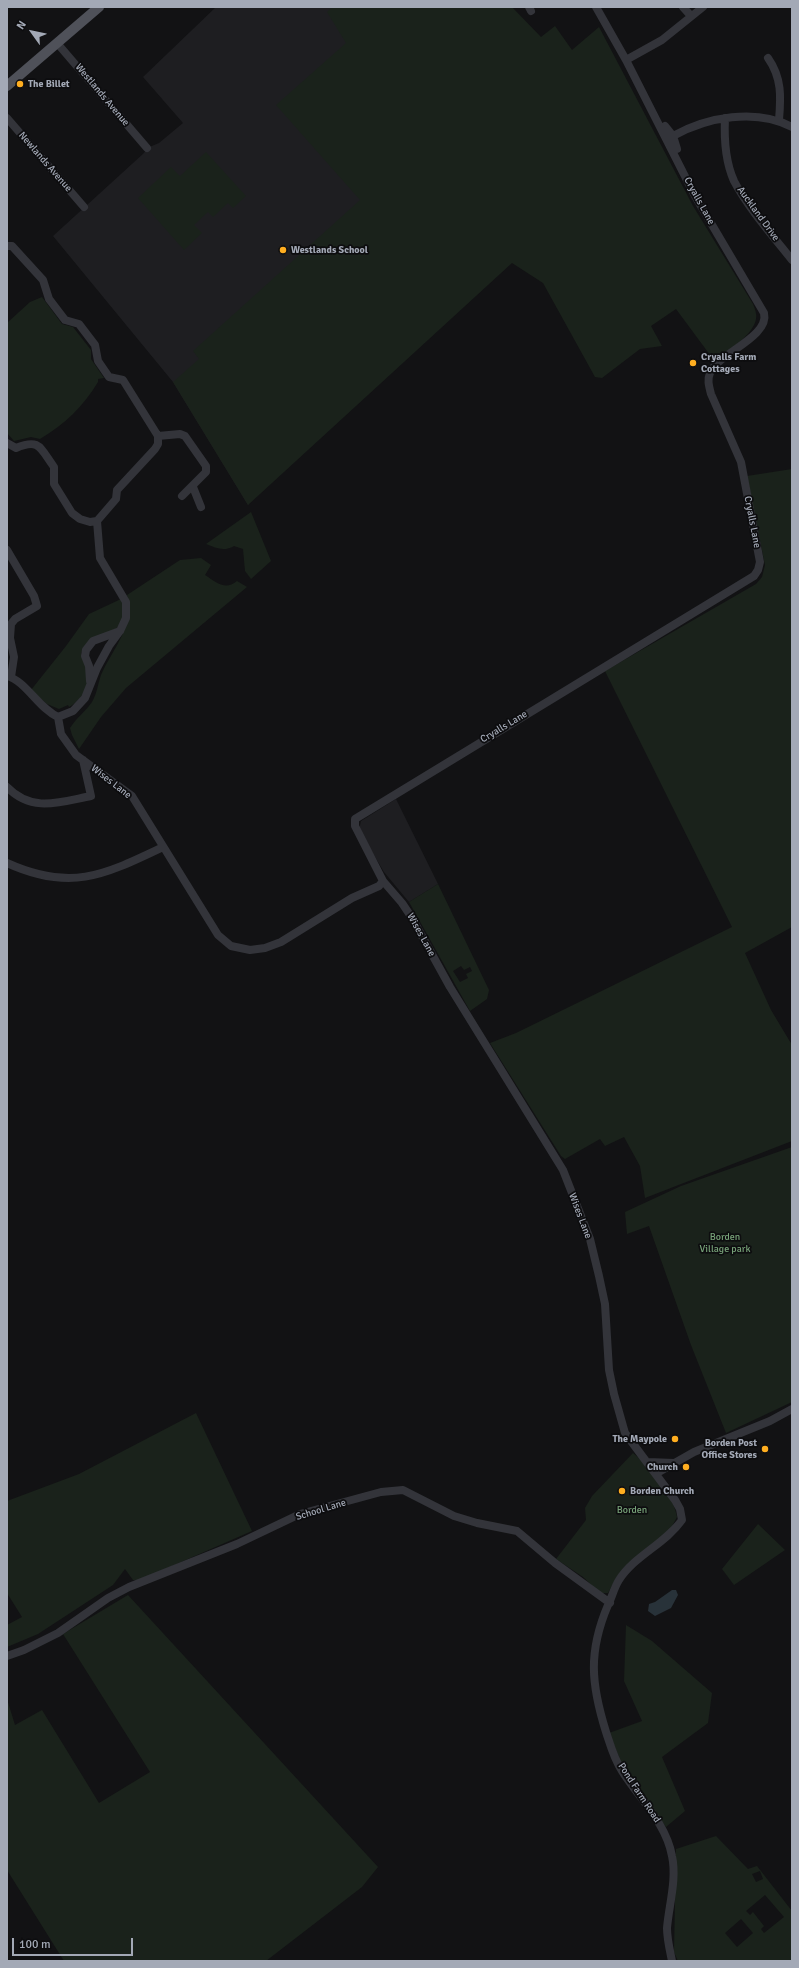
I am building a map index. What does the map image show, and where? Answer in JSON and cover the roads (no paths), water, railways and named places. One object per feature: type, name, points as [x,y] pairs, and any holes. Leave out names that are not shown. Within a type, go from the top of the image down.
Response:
[{"type":"main road","points":[[7,86],[99,7]]},
{"type":"street","name":"Cryalls Lane","points":[[383,881],[355,826],[355,818],[754,576],[758,570],[760,562],[740,462],[711,394],[708,382],[710,372],[714,366],[737,349],[759,329],[765,320],[764,313],[695,196],[626,60],[596,7]]},
{"type":"street","points":[[683,7],[691,16]]},
{"type":"street","points":[[626,60],[648,49],[704,7]]},
{"type":"street","name":"Westlands Avenue","points":[[57,43],[147,148]]},
{"type":"street","points":[[768,58],[779,79],[781,93],[779,120]]},
{"type":"street","name":"Newlands Avenue","points":[[7,118],[84,207]]},
{"type":"street","points":[[673,136],[696,126],[725,118],[762,118],[779,120],[792,127]]},
{"type":"street","name":"Auckland Drive","points":[[725,118],[724,143],[734,180],[754,210],[792,260]]},
{"type":"street","points":[[664,126],[673,136],[677,149]]},
{"type":"street","points":[[7,246],[12,246],[43,280],[49,298],[65,320],[78,324],[95,345],[98,361],[109,377],[123,380],[158,436],[158,444],[116,490],[116,499],[97,521],[90,522],[80,519],[72,513],[54,484],[54,467],[37,445],[29,442],[16,448],[7,443]]},
{"type":"street","points":[[158,436],[180,434],[186,436],[206,466],[206,472],[193,487],[182,496]]},
{"type":"street","points":[[193,487],[201,507]]},
{"type":"street","points":[[7,550],[34,596],[37,606],[15,619],[11,624],[10,638],[14,657],[9,676],[19,682],[48,712],[58,717],[64,716],[78,706],[85,698],[90,684],[109,646],[120,631],[126,618],[126,602],[100,558],[97,521]]},
{"type":"street","points":[[90,684],[89,666],[85,656],[86,650],[93,642],[120,631]]},
{"type":"street","name":"Wises Lane","points":[[58,717],[61,734],[76,756],[132,796],[218,935],[231,946],[250,950],[282,942],[333,908],[379,886],[383,881],[402,903],[412,918],[450,987],[563,1170],[590,1239],[599,1276],[605,1304],[610,1370],[614,1394],[625,1433],[657,1473]]},
{"type":"street","points":[[7,786],[22,799],[36,804],[59,802],[90,796],[83,760]]},
{"type":"street","points":[[7,863],[48,877],[83,877],[103,873],[130,863],[164,847]]},
{"type":"street","points":[[657,1473],[694,1452],[770,1421],[792,1409]]},
{"type":"street","points":[[648,1462],[675,1463]]},
{"type":"street","name":"Pond Farm Road","points":[[657,1473],[680,1509],[682,1520],[676,1529],[632,1564],[619,1580],[599,1630],[594,1654],[594,1680],[601,1715],[621,1770],[663,1830],[672,1856],[673,1878],[667,1930],[672,1961]]},
{"type":"street","name":"School Lane","points":[[7,1656],[24,1650],[58,1632],[108,1598],[129,1587],[224,1550],[300,1514],[381,1492],[403,1490],[454,1516],[477,1523],[517,1531],[555,1563],[610,1602]]},
{"type":"place","name":"The Billet","points":[[20,84]]},
{"type":"place","name":"Westlands School","points":[[283,250]]},
{"type":"place","name":"Cryalls Farm Cottages","points":[[693,363]]},
{"type":"place","name":"The Maypole","points":[[675,1439]]},
{"type":"place","name":"Borden Post Office Stores","points":[[765,1449]]},
{"type":"place","name":"Church","points":[[686,1467]]},
{"type":"place","name":"Borden Church","points":[[622,1491]]},
{"type":"park label","name":"Borden Village park","points":[[725,1242]]},
{"type":"park label","name":"Borden","points":[[632,1510]]}]
